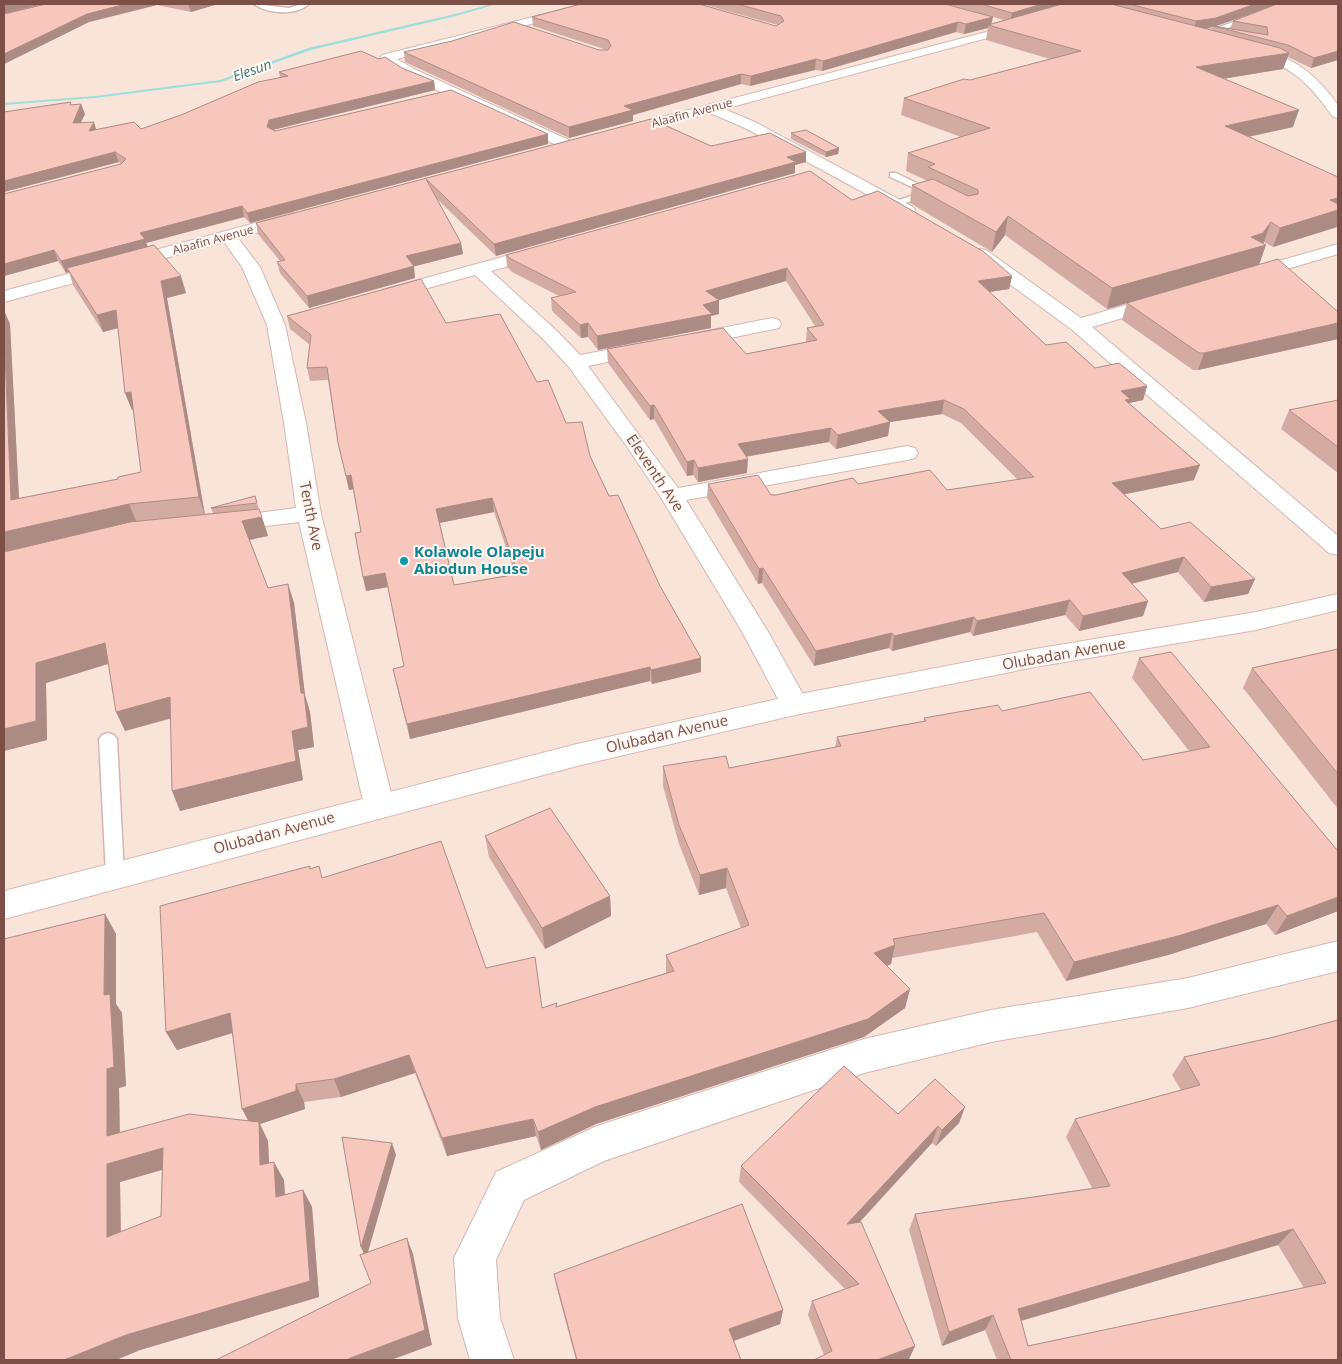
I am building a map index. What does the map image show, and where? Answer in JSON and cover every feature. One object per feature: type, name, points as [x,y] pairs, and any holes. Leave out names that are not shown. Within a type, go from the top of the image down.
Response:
[{"type":"street","points":[[568,145],[386,58],[596,4]]},
{"type":"street","name":"Alaafin Avenue","points":[[603,136],[1089,7]]},
{"type":"street","points":[[994,22],[1012,28]]},
{"type":"street","points":[[515,26],[533,32]]},
{"type":"street","points":[[1194,33],[1217,36]]},
{"type":"street","points":[[1235,40],[1289,62],[1301,70],[1316,82],[1338,114]]},
{"type":"street","points":[[427,99],[455,92]]},
{"type":"street","points":[[711,108],[834,169],[919,217]]},
{"type":"street","points":[[541,152],[586,140]]},
{"type":"street","points":[[805,177],[834,169]]},
{"type":"street","name":"Alaafin Avenue","points":[[4,298],[302,215]]},
{"type":"street","name":"Tenth Ave","points":[[228,236],[251,267],[285,322],[295,423],[309,514],[379,805]]},
{"type":"street","points":[[966,246],[991,261],[1078,325],[1338,548]]},
{"type":"street","points":[[368,299],[556,247]]},
{"type":"street","points":[[1234,280],[1338,250]]},
{"type":"street","name":"Eleventh Ave","points":[[479,269],[551,336],[575,362],[637,445],[672,496],[754,630],[795,705]]},
{"type":"street","points":[[1078,325],[1178,296]]},
{"type":"street","points":[[575,362],[772,324]]},
{"type":"street","points":[[672,496],[907,453]]},
{"type":"street","points":[[205,526],[309,514]]},
{"type":"street","name":"Olubadan Avenue","points":[[4,904],[577,755],[795,705],[1034,658],[1256,622],[1338,602]]},
{"type":"street","points":[[492,1360],[479,1318],[475,1258],[510,1186],[597,1145],[864,1056],[991,1026],[1188,993],[1338,956]]},
{"type":"lane","points":[[257,4],[290,11],[299,9],[306,4]]},
{"type":"lane","points":[[1217,36],[1289,4]]},
{"type":"lane","points":[[1217,36],[1235,40]]},
{"type":"lane","points":[[892,175],[946,200]]},
{"type":"lane","points":[[896,204],[931,193]]},
{"type":"lane","points":[[108,740],[115,875]]},
{"type":"shaded area","points":[[4,4],[1338,4],[1338,1360],[4,1360]]},
{"type":"building","points":[[46,4],[126,4],[87,14],[4,54],[4,14]]},
{"type":"building","points":[[581,4],[699,4],[776,26],[784,21],[781,16],[737,4],[945,4],[993,17],[966,24],[958,22],[823,61],[816,59],[751,76],[741,74],[624,106],[633,110],[569,127],[404,52],[452,41],[514,22],[599,50],[608,50],[611,46],[608,40],[532,17]]},
{"type":"building","points":[[981,4],[1042,4],[1012,13]]},
{"type":"building","points":[[1062,4],[1111,4],[1280,48],[1289,53],[1196,67],[1299,110],[1225,126],[1338,177],[1338,198],[1330,200],[1338,204],[1338,210],[1280,228],[1271,222],[1263,233],[1251,237],[1266,245],[1112,288],[1008,216],[996,232],[912,185],[933,179],[968,196],[978,194],[978,190],[928,167],[935,164],[908,153],[990,128],[904,98],[964,79],[970,80],[1081,51],[988,25]]},
{"type":"building","points":[[1129,4],[1255,4],[1216,18],[1196,21]]},
{"type":"building","points":[[1277,4],[1338,4],[1338,51],[1314,58],[1288,45],[1213,26],[1268,35],[1267,27],[1233,21]]},
{"type":"building","points":[[361,51],[379,59],[385,57],[402,68],[434,81],[269,120],[267,127],[275,131],[451,90],[548,134],[247,213],[242,206],[140,233],[145,239],[61,261],[54,250],[4,264],[4,194],[121,164],[126,159],[115,152],[4,181],[4,112],[71,102],[70,105],[81,104],[73,123],[94,122],[89,131],[134,122],[141,129],[181,115],[258,82],[288,76],[279,72]]},
{"type":"building","points":[[651,119],[711,146],[770,133],[806,152],[787,157],[796,162],[494,244],[426,179],[461,243],[406,256],[414,266],[307,296],[277,262],[285,260],[256,223]]},
{"type":"building","points":[[806,130],[839,148],[826,152],[791,133]]},
{"type":"building","points":[[810,171],[852,200],[878,191],[984,252],[1012,276],[978,281],[1046,345],[1066,342],[1095,368],[1119,363],[1147,386],[1121,391],[1130,399],[1125,400],[1200,465],[1112,483],[1161,529],[1190,522],[1255,579],[1211,587],[1184,557],[1122,573],[1148,601],[1083,616],[1070,600],[977,621],[974,617],[894,636],[892,633],[816,651],[763,568],[759,569],[708,484],[758,475],[771,495],[776,495],[853,478],[858,484],[930,470],[947,490],[1034,477],[964,409],[944,400],[878,411],[890,422],[838,435],[831,428],[738,444],[748,459],[698,468],[694,460],[687,462],[654,405],[650,406],[607,349],[723,328],[746,354],[817,340],[807,328],[824,325],[787,268],[706,291],[719,300],[703,305],[712,314],[597,336],[588,323],[580,325],[551,298],[576,292],[506,255]]},
{"type":"building","points":[[154,245],[181,276],[161,281],[199,497],[129,504],[4,532],[4,330],[11,500],[118,479],[118,477],[141,472],[131,392],[125,393],[116,310],[97,315],[67,268]]},
{"type":"building","points":[[1278,259],[1338,312],[1338,323],[1199,353],[1127,303]]},
{"type":"building","points":[[421,279],[446,323],[500,314],[537,382],[548,380],[566,423],[582,422],[590,456],[609,496],[618,495],[660,586],[701,658],[651,670],[650,667],[407,724],[393,669],[404,666],[385,573],[363,577],[355,533],[361,532],[351,475],[346,476],[338,443],[327,367],[307,368],[311,335],[287,316]],"holes":[[[492,498],[518,574],[454,585],[436,509]]]},
{"type":"building","points":[[1338,400],[1338,447],[1289,410]]},
{"type":"building","points":[[255,496],[257,503],[211,508]]},
{"type":"building","points":[[259,509],[262,517],[242,521],[268,588],[288,584],[301,693],[304,693],[308,727],[292,731],[296,761],[172,791],[170,697],[116,712],[105,643],[36,663],[36,721],[4,729],[4,552],[130,522]]},
{"type":"building","points":[[1338,649],[1338,774],[1252,668]]},
{"type":"building","points":[[1171,652],[1337,850],[1338,848],[1338,897],[1287,916],[1278,905],[1178,936],[1074,962],[1044,913],[893,939],[895,945],[874,953],[910,989],[868,1019],[595,1107],[538,1132],[533,1119],[442,1138],[409,1055],[334,1079],[296,1084],[296,1091],[242,1109],[230,1013],[166,1032],[160,906],[310,866],[310,869],[319,866],[322,878],[441,841],[486,968],[535,957],[542,1008],[557,1003],[556,1007],[674,971],[666,955],[749,925],[727,868],[700,875],[679,825],[663,766],[726,756],[729,768],[841,746],[837,737],[926,721],[924,718],[998,705],[1002,711],[1090,692],[1143,760],[1210,747],[1139,658]]},
{"type":"building","points":[[550,808],[610,896],[542,928],[485,836]]},
{"type":"building","points":[[105,914],[104,995],[110,994],[114,1067],[107,1069],[107,1136],[189,1114],[259,1122],[260,1165],[274,1162],[276,1197],[303,1190],[310,1281],[126,1335],[64,1360],[4,1360],[4,939]],"holes":[[[163,1148],[161,1216],[107,1237],[107,1164]]]},
{"type":"building","points":[[1338,1020],[1338,1360],[1011,1360],[993,1315],[949,1332],[915,1214],[1110,1186],[1075,1119],[1200,1085],[1184,1057],[1274,1037]],"holes":[[[1293,1229],[1326,1283],[1028,1346],[1018,1309]]]},
{"type":"building","points":[[844,1066],[898,1114],[935,1079],[965,1107],[942,1130],[938,1126],[847,1224],[861,1222],[915,1346],[877,1360],[814,1360],[832,1351],[812,1301],[859,1284],[741,1166]]},
{"type":"building","points":[[342,1137],[392,1143],[361,1247]]},
{"type":"building","points":[[742,1204],[783,1310],[729,1329],[741,1360],[577,1360],[554,1274]]},
{"type":"building","points":[[407,1238],[425,1330],[348,1360],[216,1360],[371,1283],[360,1255]]},
{"type":"waterway","name":"Elesun","points":[[4,104],[95,97],[221,81],[310,49],[495,4]]},
{"type":"place","name":"Kolawole Olapeju Abiodun House","points":[[404,561]]}]
